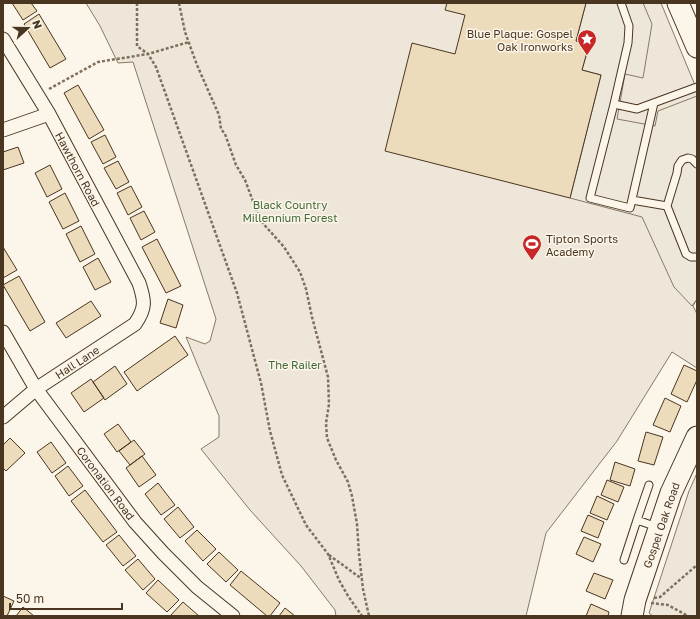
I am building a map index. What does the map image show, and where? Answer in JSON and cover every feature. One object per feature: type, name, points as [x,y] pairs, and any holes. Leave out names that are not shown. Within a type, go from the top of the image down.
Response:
[{"type":"main road","points":[[678,3],[697,47]]},
{"type":"main road","name":"Gospel Oak Road","points":[[634,608],[671,493],[697,437]]},
{"type":"street","name":"Hawthorn Road","points":[[3,39],[49,114],[139,283],[144,303]]},
{"type":"street","points":[[3,130],[49,114]]},
{"type":"street","name":"Hall Lane","points":[[3,417],[36,388],[135,324],[142,314],[144,303]]},
{"type":"street","name":"Coronation Road","points":[[3,332],[36,388],[135,522],[197,587],[233,616]]},
{"type":"lane","points":[[621,3],[629,26],[629,34],[614,104],[590,198],[630,208],[654,103]]},
{"type":"lane","points":[[614,104],[637,109],[697,87]]},
{"type":"lane","points":[[697,164],[692,159],[688,158],[682,160],[678,166],[667,206],[686,254],[690,257],[697,257]]},
{"type":"lane","points":[[632,200],[667,206]]},
{"type":"lane","points":[[624,560],[649,485]]},
{"type":"lane","points":[[637,520],[659,528]]},
{"type":"path","points":[[136,3],[137,46],[148,54],[156,67],[237,293],[261,383],[270,431],[282,475],[306,525],[328,554],[339,580],[362,616]]},
{"type":"path","points":[[179,3],[185,32],[197,65],[219,115],[221,129],[225,134],[236,165],[245,180],[260,220],[284,247],[300,272],[306,289],[328,377],[329,404],[326,423],[327,438],[336,460],[348,482],[352,496],[357,524],[363,589],[369,616]]},
{"type":"path","points":[[38,95],[98,62],[148,54],[189,42]]},
{"type":"path","points":[[328,554],[362,579]]},
{"type":"path","points":[[634,608],[660,597],[697,565]]},
{"type":"path","points":[[634,608],[668,605],[688,616]]},
{"type":"green space","points":[[86,3],[661,3],[697,90],[697,299],[693,306],[697,314],[697,368],[672,352],[617,441],[546,533],[526,616],[336,616],[335,610],[301,566],[250,510],[201,449],[219,437],[219,416],[186,337],[205,344],[210,341],[216,319],[133,62],[118,63],[100,26]]},
{"type":"green space","points":[[697,473],[697,616],[653,616],[649,613],[689,491]]},
{"type":"shaded area","points":[[586,3],[643,3],[652,24],[643,78],[625,74],[617,119],[655,126],[658,111],[697,96],[697,299],[692,306],[674,287],[642,217],[570,198],[601,75],[582,70],[589,45],[576,41]]},
{"type":"building","points":[[12,3],[31,3],[37,11],[23,20]]},
{"type":"building","points":[[447,3],[586,3],[576,41],[589,45],[582,70],[601,75],[570,198],[385,151],[412,43],[455,54],[465,15],[445,10]]},
{"type":"building","points":[[39,14],[66,59],[50,68],[24,24]]},
{"type":"building","points":[[78,85],[104,130],[89,139],[64,93]]},
{"type":"building","points":[[105,135],[116,157],[103,164],[91,142]]},
{"type":"building","points":[[18,147],[24,163],[3,170],[3,152]]},
{"type":"building","points":[[118,161],[129,182],[116,189],[104,168]]},
{"type":"building","points":[[50,165],[62,189],[47,197],[35,173]]},
{"type":"building","points":[[131,186],[142,207],[128,215],[117,193]]},
{"type":"building","points":[[65,193],[79,221],[63,229],[49,202]]},
{"type":"building","points":[[144,211],[155,232],[141,240],[130,218]]},
{"type":"building","points":[[81,226],[95,254],[80,262],[66,234]]},
{"type":"building","points":[[157,239],[181,286],[166,293],[142,247]]},
{"type":"building","points":[[3,247],[17,270],[3,278]]},
{"type":"building","points":[[98,258],[111,282],[95,290],[83,267]]},
{"type":"building","points":[[19,276],[45,322],[30,331],[3,285]]},
{"type":"building","points":[[168,299],[183,305],[176,328],[160,323]]},
{"type":"building","points":[[91,301],[101,316],[66,338],[56,323]]},
{"type":"building","points":[[175,336],[188,355],[137,391],[124,372]]},
{"type":"building","points":[[684,365],[697,371],[697,380],[687,402],[671,394]]},
{"type":"building","points":[[115,366],[127,384],[105,400],[93,382]]},
{"type":"building","points":[[91,379],[104,398],[84,412],[71,393]]},
{"type":"building","points":[[665,398],[681,406],[670,432],[653,425]]},
{"type":"building","points":[[118,424],[131,442],[117,452],[104,434]]},
{"type":"building","points":[[646,432],[663,437],[654,465],[638,461]]},
{"type":"building","points":[[10,438],[25,453],[6,471],[3,468],[3,445]]},
{"type":"building","points":[[134,440],[145,454],[130,465],[119,451]]},
{"type":"building","points":[[51,442],[66,463],[52,473],[37,452]]},
{"type":"building","points":[[142,456],[156,475],[139,487],[126,468]]},
{"type":"building","points":[[615,462],[635,469],[630,486],[610,480]]},
{"type":"building","points":[[68,466],[83,486],[69,496],[55,476]]},
{"type":"building","points":[[607,480],[624,487],[618,502],[601,495]]},
{"type":"building","points":[[158,483],[175,505],[161,515],[145,494]]},
{"type":"building","points":[[85,490],[117,532],[103,542],[71,501]]},
{"type":"building","points":[[597,496],[614,504],[607,520],[590,513]]},
{"type":"building","points":[[178,507],[194,527],[180,538],[164,519]]},
{"type":"building","points":[[588,515],[604,522],[598,538],[581,531]]},
{"type":"building","points":[[197,530],[216,549],[203,561],[185,541]]},
{"type":"building","points":[[119,535],[136,556],[123,566],[106,545]]},
{"type":"building","points":[[584,537],[601,544],[593,562],[576,554]]},
{"type":"building","points":[[219,552],[238,570],[226,582],[207,564]]},
{"type":"building","points":[[138,559],[155,579],[143,590],[125,570]]},
{"type":"building","points":[[241,571],[280,603],[270,616],[267,616],[230,585]]},
{"type":"building","points":[[594,573],[613,580],[605,599],[586,591]]},
{"type":"building","points":[[158,580],[179,600],[167,612],[146,593]]},
{"type":"building","points":[[3,596],[14,601],[7,616],[3,616]]},
{"type":"building","points":[[183,602],[199,616],[170,616]]},
{"type":"building","points":[[591,604],[609,612],[608,616],[586,616]]},
{"type":"building","points":[[23,607],[34,616],[16,616]]},
{"type":"building","points":[[285,608],[295,616],[279,616]]},
{"type":"place","name":"Blue Plaque: Gospel Oak Ironworks","points":[[587,56]]},
{"type":"place","name":"Tipton Sports Academy","points":[[532,261]]},
{"type":"park label","name":"Black Country Millennium Forest","points":[[290,210]]},
{"type":"park label","name":"The Railer","points":[[295,364]]}]
